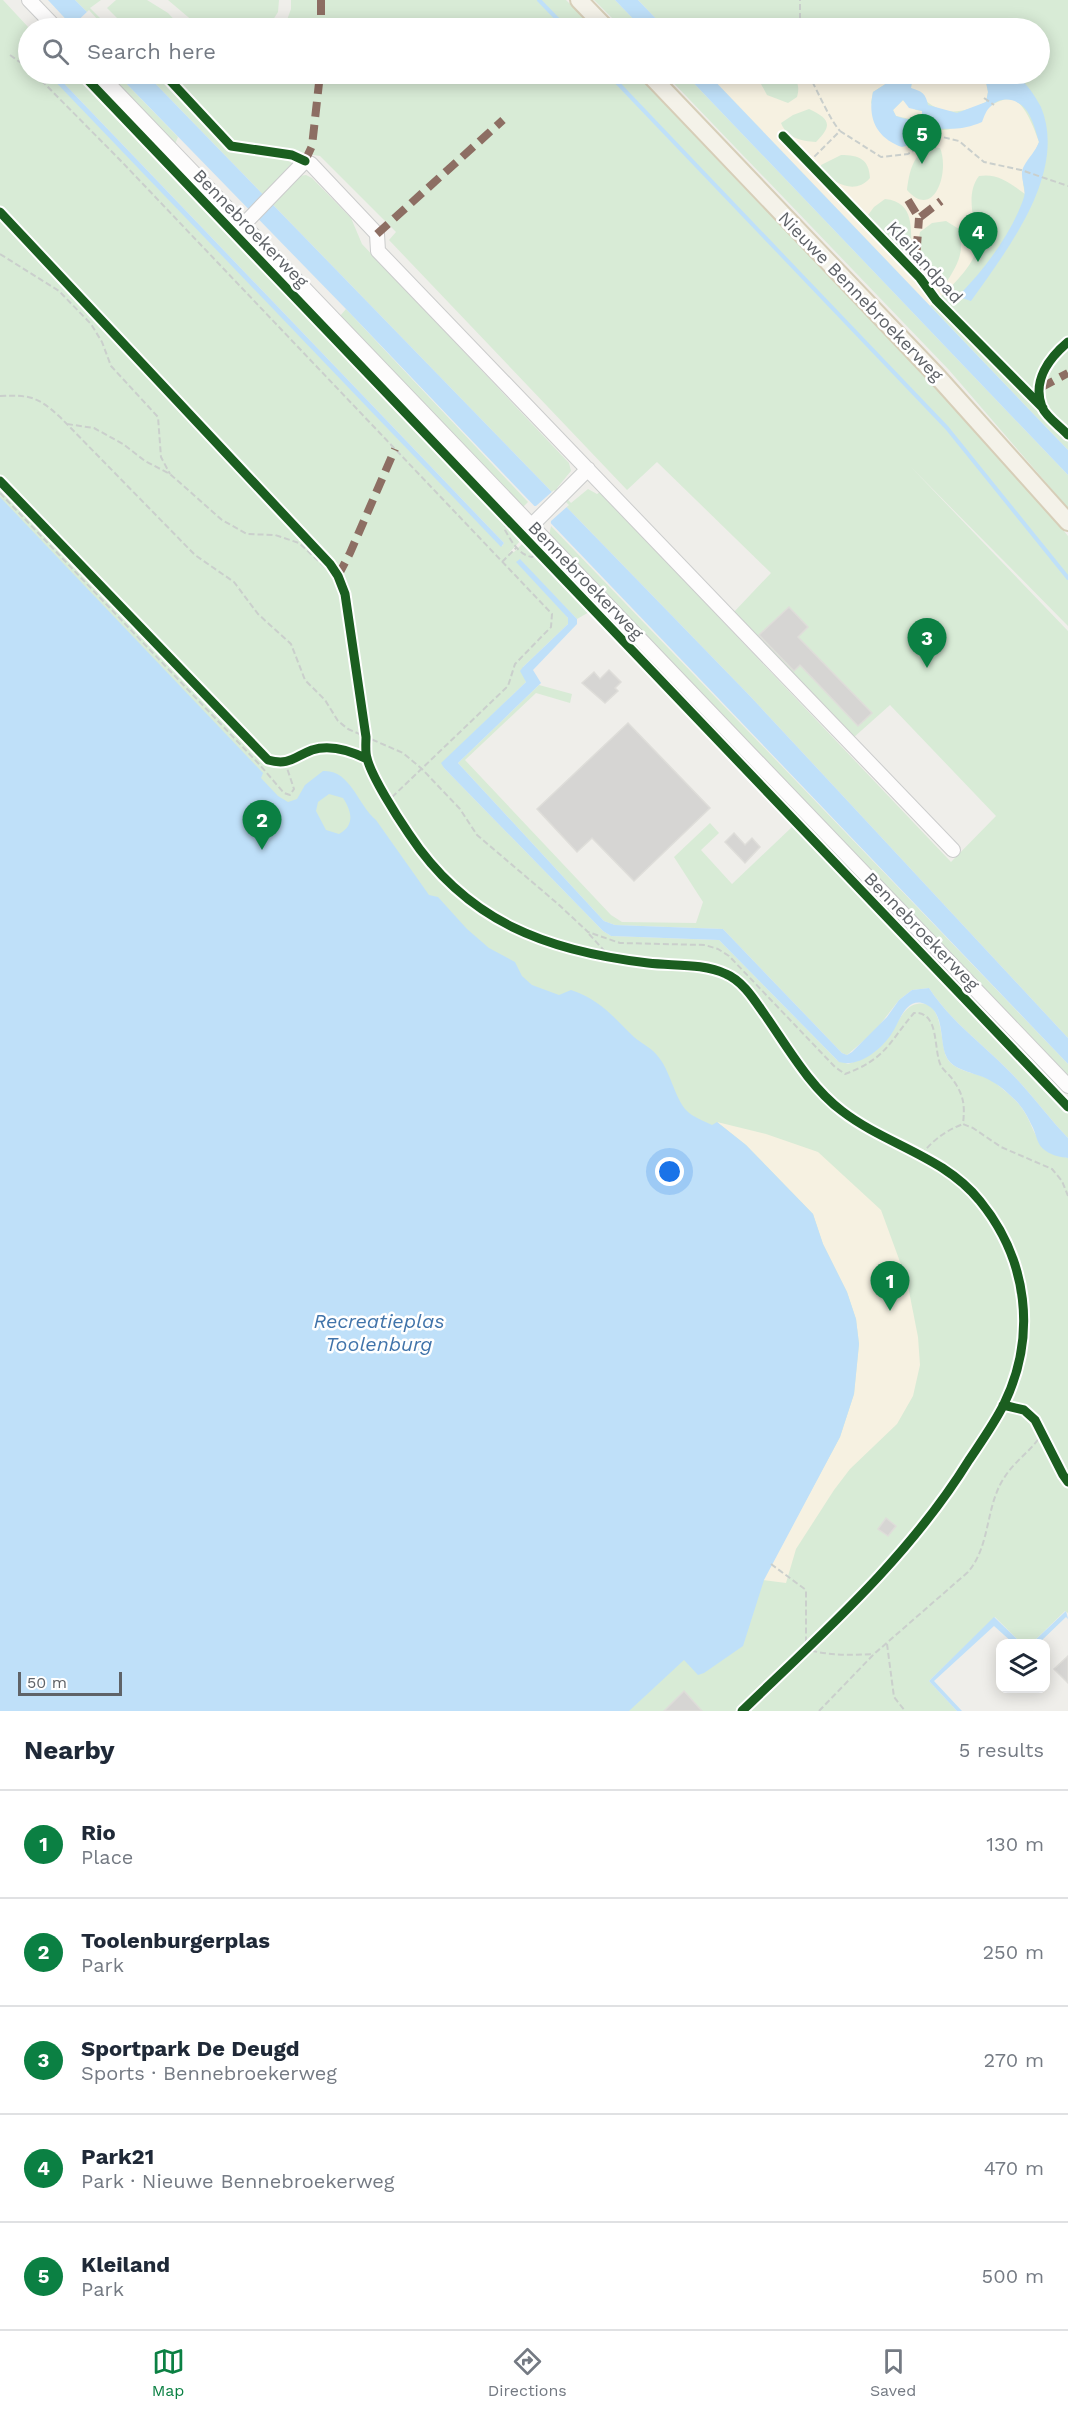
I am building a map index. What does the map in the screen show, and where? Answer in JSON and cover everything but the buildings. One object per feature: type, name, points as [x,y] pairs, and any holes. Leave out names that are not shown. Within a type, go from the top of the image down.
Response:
[{"type":"main road","points":[[579,0],[596,18]]},
{"type":"main road","name":"Nieuwe Bennebroekerweg","points":[[659,84],[937,376],[1068,522]]},
{"type":"street","points":[[29,0],[46,18]]},
{"type":"street","name":"Bennebroekerweg","points":[[109,84],[246,221],[535,522],[1068,1086]]},
{"type":"street","points":[[246,221],[305,161],[311,164],[377,234],[378,251],[953,850]]},
{"type":"street","name":"Bennebroekerweg","points":[[535,522],[588,469]]},
{"type":"path","points":[[800,0],[800,18]]},
{"type":"path","points":[[15,46],[8,58],[18,63]]},
{"type":"path","points":[[45,84],[552,614],[551,627],[515,664],[508,686],[422,769],[391,804],[383,790]]},
{"type":"path","points":[[814,84],[828,109],[832,122],[880,157],[908,154],[938,136],[959,141],[984,162],[1068,186]]},
{"type":"path","points":[[984,98],[994,105]]},
{"type":"path","points":[[816,171],[805,160],[840,130]]},
{"type":"path","points":[[0,254],[59,291],[91,324],[102,342],[111,366],[158,417],[162,457],[170,474]]},
{"type":"path","points":[[0,396],[28,395],[42,401],[195,555],[234,582],[258,614],[291,644],[305,680],[325,700],[338,721],[348,729],[403,753],[422,769],[460,808],[477,835],[558,904],[615,958]]},
{"type":"path","points":[[67,424],[94,428],[123,444],[145,461],[170,474],[222,520],[247,534],[275,535],[299,543],[340,580]]},
{"type":"path","points":[[0,481],[268,760]]},
{"type":"path","points":[[0,493],[284,793],[290,795],[294,789],[282,763],[298,757]]},
{"type":"path","points":[[506,520],[505,530],[516,548],[532,557],[535,550]]},
{"type":"path","points":[[298,530],[330,564],[340,580]]},
{"type":"path","points":[[502,562],[516,548]]},
{"type":"path","points":[[364,726],[366,748]]},
{"type":"path","points":[[588,932],[620,943],[705,945],[718,949],[729,956],[835,1067],[845,1074],[883,1053],[914,1013],[921,1012],[928,1017],[933,1028],[941,1065],[964,1096],[963,1124]]},
{"type":"path","points":[[598,955],[615,958]]},
{"type":"path","points":[[920,1155],[933,1140],[963,1124],[1001,1147],[1052,1169],[1062,1181],[1068,1196]]},
{"type":"path","points":[[819,1711],[834,1700],[874,1654],[977,1562],[994,1499],[1004,1478],[1037,1443],[1043,1430]]},
{"type":"path","points":[[771,1564],[806,1590],[806,1649],[812,1659]]},
{"type":"path","points":[[798,1657],[814,1642]]},
{"type":"path","points":[[887,1644],[894,1697],[905,1711]]},
{"type":"path","points":[[806,1649],[828,1654],[874,1654]]},
{"type":"path","points":[[827,1687],[834,1700]]},
{"type":"green space","name":"Recreatieplas Toolenburg","points":[[0,0],[3,0],[20,18],[18,84],[61,84],[502,546],[504,543],[65,84],[82,84],[144,143],[522,539],[509,553],[514,552],[524,542],[591,611],[577,619],[536,577],[568,618],[568,624],[523,667],[526,682],[442,763],[444,768],[603,931],[611,936],[719,940],[837,1060],[848,1064],[872,1053],[885,1042],[906,1010],[917,1004],[926,1004],[937,1015],[950,1063],[1000,1086],[1021,1107],[1039,1141],[1055,1154],[1068,1158],[1068,1613],[1065,1611],[1036,1639],[1017,1639],[995,1617],[929,1681],[957,1711],[0,1711]]},
{"type":"green space","points":[[75,0],[101,0],[90,8],[100,18],[93,18]]},
{"type":"green space","points":[[116,0],[147,0],[173,18],[117,18],[107,8]]},
{"type":"green space","points":[[168,0],[279,0],[278,12],[274,18],[189,18]]},
{"type":"green space","points":[[291,0],[566,0],[584,18],[288,18]]},
{"type":"green space","points":[[594,0],[615,0],[632,18],[612,18]]},
{"type":"green space","points":[[638,0],[1068,0],[1068,450],[718,84],[1050,84],[1050,18],[655,18]]},
{"type":"green space","points":[[118,84],[127,84],[178,137],[175,144]]},
{"type":"green space","points":[[156,84],[164,84],[232,151],[289,161],[294,165],[299,176],[306,175],[312,178],[351,218],[362,244],[569,463],[571,471],[557,488],[571,503],[588,489],[597,494],[600,492],[951,862],[996,816],[890,705],[853,738],[733,613],[771,573],[657,462],[627,490],[389,240],[396,232],[320,156],[236,143],[180,84],[647,84],[899,348],[1068,536],[1068,626],[910,466],[1068,631],[1068,1038],[750,696]]},
{"type":"green space","points":[[675,84],[695,84],[1068,475],[1068,508],[949,370]]},
{"type":"green space","points":[[346,309],[528,502],[523,507],[340,316]]},
{"type":"green space","points":[[551,526],[1068,1064],[1068,1079],[549,536]]},
{"type":"green space","points":[[539,685],[572,694],[570,703],[536,693],[465,760],[611,915],[622,922],[696,923],[703,902],[674,857],[710,823],[719,833],[701,850],[732,884],[792,827],[853,886],[1068,1111],[1068,1138],[1013,1075],[947,1012],[929,988],[912,990],[899,1000],[875,1031],[847,1055],[842,1053],[723,929],[615,925],[604,921],[458,763]]},
{"type":"sand","points":[[718,84],[761,84],[767,95],[788,103],[797,97],[798,84],[885,84],[873,92],[871,103],[910,145],[926,130],[950,129],[1002,100],[1011,99],[1020,105],[1029,118],[1039,142],[1024,170],[1025,194],[998,177],[979,176],[972,193],[976,240],[974,256],[970,264],[943,295],[930,306]],"holes":[[[809,109],[825,119],[827,123],[825,131],[816,142],[795,138],[781,123]],[[932,147],[940,148],[943,169],[937,190],[932,197],[925,200],[917,198],[907,190],[916,158],[920,153]],[[841,155],[862,159],[868,166],[870,178],[858,186],[845,186],[821,170],[821,165]],[[885,199],[895,201],[907,211],[911,227],[912,253],[917,272],[865,219],[874,207]],[[946,221],[959,229],[961,237],[959,258],[946,283],[929,276],[920,265],[918,258],[920,232],[932,223]]]},
{"type":"sand","points":[[912,84],[986,84],[988,92],[986,102],[964,110],[946,111],[929,103],[911,88]]},
{"type":"sand","points":[[903,100],[916,110],[922,111],[922,114],[915,120],[896,116],[893,110]]},
{"type":"sand","points":[[717,1122],[766,1134],[818,1152],[881,1210],[907,1281],[918,1337],[920,1365],[913,1396],[897,1424],[850,1469],[834,1490],[796,1549],[786,1583],[763,1580],[840,1437],[854,1394],[859,1344],[856,1319],[847,1292],[823,1244],[813,1214],[746,1145]]},
{"type":"water","points":[[48,0],[75,0],[93,18],[65,18]]},
{"type":"water","points":[[615,0],[638,0],[655,18],[632,18]]},
{"type":"water","points":[[58,84],[65,84],[504,543],[501,547]]},
{"type":"water","points":[[127,84],[156,84],[750,696],[1068,1038],[1068,1064],[346,309]]},
{"type":"water","points":[[695,84],[718,84],[1068,450],[1068,475]]},
{"type":"water","points":[[885,84],[912,84],[911,88],[923,94],[928,105],[957,113],[986,102],[986,84],[1025,84],[1041,107],[1047,132],[1047,158],[1040,184],[1030,210],[1016,235],[971,301],[962,298],[960,294],[997,249],[1013,223],[1024,197],[1022,170],[1039,142],[1031,118],[1024,107],[1015,101],[1000,100],[989,108],[982,122],[960,128],[926,130],[910,145],[902,147],[880,133],[873,119],[871,102],[873,92]],"holes":[[[903,100],[909,108],[922,111],[922,114],[916,118],[907,119],[896,116],[893,110]]]},
{"type":"water","name":"Recreatieplas Toolenburg","points":[[0,497],[263,773],[261,778],[278,796],[288,802],[297,799],[305,785],[323,771],[340,776],[353,789],[429,895],[438,897],[467,929],[489,948],[515,962],[522,976],[532,985],[559,995],[571,990],[582,994],[606,1009],[634,1037],[654,1052],[687,1111],[712,1125],[717,1122],[746,1145],[813,1214],[823,1244],[847,1292],[856,1319],[859,1344],[854,1394],[840,1437],[764,1580],[743,1646],[698,1675],[684,1660],[629,1711],[0,1711]],"holes":[[[329,794],[343,798],[350,813],[348,827],[339,834],[326,830],[316,811],[318,802]]]},
{"type":"water","points":[[520,559],[577,619],[577,624],[533,670],[541,683],[458,763],[604,921],[615,925],[723,929],[842,1053],[847,1055],[852,1052],[887,1017],[899,1000],[912,990],[929,988],[947,1012],[1013,1075],[1068,1138],[1068,1158],[1054,1155],[1043,1149],[1023,1110],[1016,1100],[1003,1089],[986,1078],[951,1063],[944,1051],[939,1019],[930,1007],[922,1003],[911,1005],[903,1013],[888,1039],[876,1051],[862,1060],[839,1062],[719,940],[611,936],[603,931],[444,768],[441,763],[526,682],[520,671],[523,667],[568,624],[568,618],[516,562]]},
{"type":"water","points":[[1066,1611],[1068,1619],[1066,1617],[1043,1639],[1036,1639]]},
{"type":"water","points":[[994,1617],[1017,1639],[1009,1639],[994,1626],[934,1681],[962,1711],[957,1711],[929,1681]]},
{"type":"pier","points":[[89,10],[96,18],[81,18]]},
{"type":"pier","points":[[554,490],[569,505],[551,521],[550,529],[528,506],[536,506]]},
{"type":"waterway","points":[[539,0],[556,18]]},
{"type":"waterway","points":[[619,84],[947,428],[1068,578]]},
{"type":"marked path","points":[[321,0],[321,18]]},
{"type":"marked path","points":[[305,161],[312,146],[319,84]]},
{"type":"marked path","points":[[377,234],[503,120]]},
{"type":"marked path","points":[[908,200],[919,218],[941,201]]},
{"type":"marked path","points":[[919,218],[916,259],[919,274]]},
{"type":"marked path","points":[[1040,388],[1068,373]]},
{"type":"marked path","points":[[338,576],[395,449]]},
{"type":"cycle path","points":[[92,84],[1068,1107]]},
{"type":"cycle path","points":[[173,84],[231,146],[292,155],[305,161]]},
{"type":"cycle path","name":"Kleilandpad","points":[[783,136],[920,278],[936,300],[1043,408]]},
{"type":"cycle path","points":[[0,212],[330,564],[345,594],[366,737],[366,753],[370,766],[379,786],[409,834],[432,864],[457,890],[483,910],[512,927],[543,940],[611,958],[708,968],[732,977],[748,992],[800,1066],[830,1101],[859,1123],[932,1162],[966,1186],[996,1224],[1009,1248],[1017,1273],[1024,1325],[1021,1352],[1014,1378],[996,1419],[920,1529],[864,1592],[742,1711]]},
{"type":"cycle path","points":[[1068,342],[1049,363],[1039,388],[1039,397],[1044,411],[1068,435]]},
{"type":"cycle path","points":[[0,481],[268,760],[275,762],[291,760],[319,748],[348,751],[367,759]]},
{"type":"cycle path","points":[[1003,1405],[1024,1410],[1035,1420],[1068,1482]]},
{"type":"place","name":"Kleiland","points":[[922,164]]},
{"type":"place","name":"Park21","points":[[978,262]]},
{"type":"place","name":"Sportpark De Deugd","points":[[927,668]]},
{"type":"place","name":"Toolenburgerplas","points":[[262,850]]},
{"type":"place","name":"Rio","points":[[890,1311]]}]
